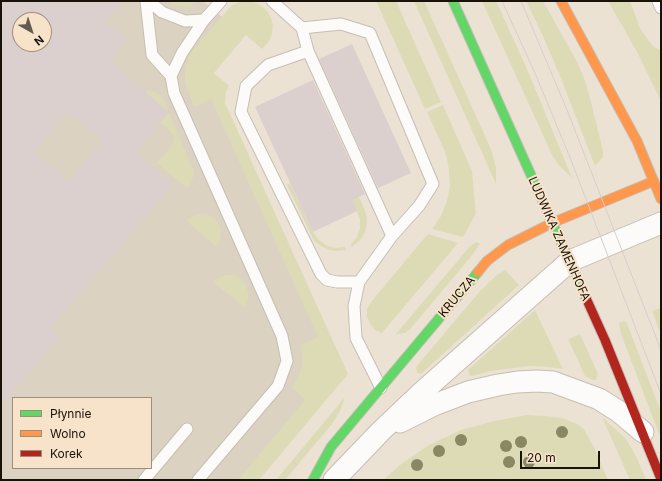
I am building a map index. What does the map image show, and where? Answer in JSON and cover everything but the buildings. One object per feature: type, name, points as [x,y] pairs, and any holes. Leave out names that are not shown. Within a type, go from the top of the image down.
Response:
[{"type":"main road","name":"LUDWIKA ZAMENHOFA","points":[[452,1],[605,340],[661,479]]},
{"type":"main road","points":[[561,1],[620,106],[658,180],[661,199]]},
{"type":"main road","name":"KRUCZA","points":[[313,480],[331,447],[487,261],[508,245],[552,223],[658,180]]},
{"type":"street","points":[[334,480],[381,431],[431,384],[570,261],[661,223]]},
{"type":"street","points":[[381,431],[434,405],[468,392],[498,385],[537,381],[553,382],[599,399],[618,411],[643,432]]},
{"type":"lane","points":[[148,1],[162,12],[185,21],[204,20]]},
{"type":"lane","points":[[148,1],[152,55],[171,76],[174,93],[282,336],[287,361],[278,386],[198,480]]},
{"type":"lane","points":[[171,76],[182,53],[204,20],[221,1]]},
{"type":"lane","points":[[272,1],[302,28],[308,51],[392,236]]},
{"type":"lane","points":[[658,1],[661,8]]},
{"type":"lane","points":[[302,28],[341,24],[370,33],[433,184],[419,206],[392,236],[359,282],[354,306],[356,338],[381,388]]},
{"type":"lane","points":[[308,51],[268,65],[246,86],[241,112],[320,274],[327,280],[337,282],[359,282]]},
{"type":"lane","points":[[144,480],[187,429]]},
{"type":"shaded area","points":[[1,1],[203,1],[239,31],[203,74],[340,368],[246,480],[1,480]]},
{"type":"green space","points":[[168,1],[197,1],[189,6],[181,6]]},
{"type":"green space","points":[[376,1],[396,1],[441,102],[425,109]]},
{"type":"green space","points":[[414,1],[424,1],[486,138],[492,152],[496,168],[496,184]]},
{"type":"green space","points":[[482,1],[496,1],[527,69],[572,178],[558,164],[552,155]]},
{"type":"green space","points":[[526,1],[543,1],[576,60],[584,78],[603,151],[603,157],[595,166],[560,76]]},
{"type":"green space","points":[[608,1],[630,1],[640,28],[654,47],[661,50],[661,101],[636,50]]},
{"type":"green space","points":[[239,2],[254,2],[267,11],[273,26],[269,41],[262,49],[246,35],[214,73],[229,86],[226,91],[225,103],[348,374],[259,480],[238,480],[305,400],[291,387],[298,378],[302,367],[303,355],[301,345],[318,337],[211,99],[194,107],[185,83],[185,73],[188,58],[191,52],[231,6]]},
{"type":"green space","points":[[147,90],[156,92],[163,98],[194,172],[191,183],[187,188],[157,163],[171,147],[174,137],[169,130],[131,99],[138,93]]},
{"type":"green space","points":[[443,105],[472,171],[476,214],[463,237],[432,229],[441,216],[447,201],[450,186],[446,154],[427,112]]},
{"type":"green space","points":[[290,183],[313,232],[319,240],[327,246],[336,248],[345,247],[346,250],[329,250],[314,241],[287,185]]},
{"type":"green space","points":[[358,195],[367,218],[366,230],[361,239],[352,247],[351,244],[357,237],[360,228],[360,220],[352,198]]},
{"type":"green space","points":[[199,214],[214,218],[219,225],[221,232],[220,240],[216,246],[186,221],[192,216]]},
{"type":"green space","points":[[428,234],[458,243],[382,333],[375,330],[367,317],[367,309],[371,302]]},
{"type":"green space","points":[[477,242],[480,244],[469,259],[411,328],[405,333],[396,334],[470,246]]},
{"type":"green space","points":[[505,270],[519,285],[421,374],[417,373],[416,367],[480,291],[497,275]]},
{"type":"green space","points":[[235,275],[246,285],[248,300],[244,307],[213,282],[220,277]]},
{"type":"green space","points":[[661,308],[661,335],[652,311]]},
{"type":"green space","points":[[535,310],[563,369],[529,366],[491,371],[472,376],[469,375],[468,370]]},
{"type":"green space","points":[[626,321],[661,412],[661,439],[621,334],[619,323]]},
{"type":"green space","points":[[580,334],[598,374],[596,380],[585,376],[568,339]]},
{"type":"green space","points":[[345,397],[340,411],[332,424],[285,480],[276,480]]},
{"type":"green space","points":[[527,415],[562,418],[583,428],[593,445],[608,480],[383,480],[400,465],[429,445],[461,430],[494,421]]},
{"type":"green space","points":[[602,417],[626,439],[637,458],[646,480],[630,480]]},
{"type":"tram line","points":[[502,1],[535,73],[571,160],[661,394]]},
{"type":"tram line","points":[[521,1],[567,110],[661,350]]},
{"type":"traffic: fast","points":[[453,1],[586,298]]},
{"type":"traffic: fast","points":[[313,480],[331,447],[478,272]]},
{"type":"traffic: slow","points":[[561,1],[637,141],[661,199]]},
{"type":"traffic: slow","points":[[478,272],[487,261],[508,245],[552,223],[654,181]]},
{"type":"traffic: jam","points":[[586,298],[605,340],[661,479]]}]
